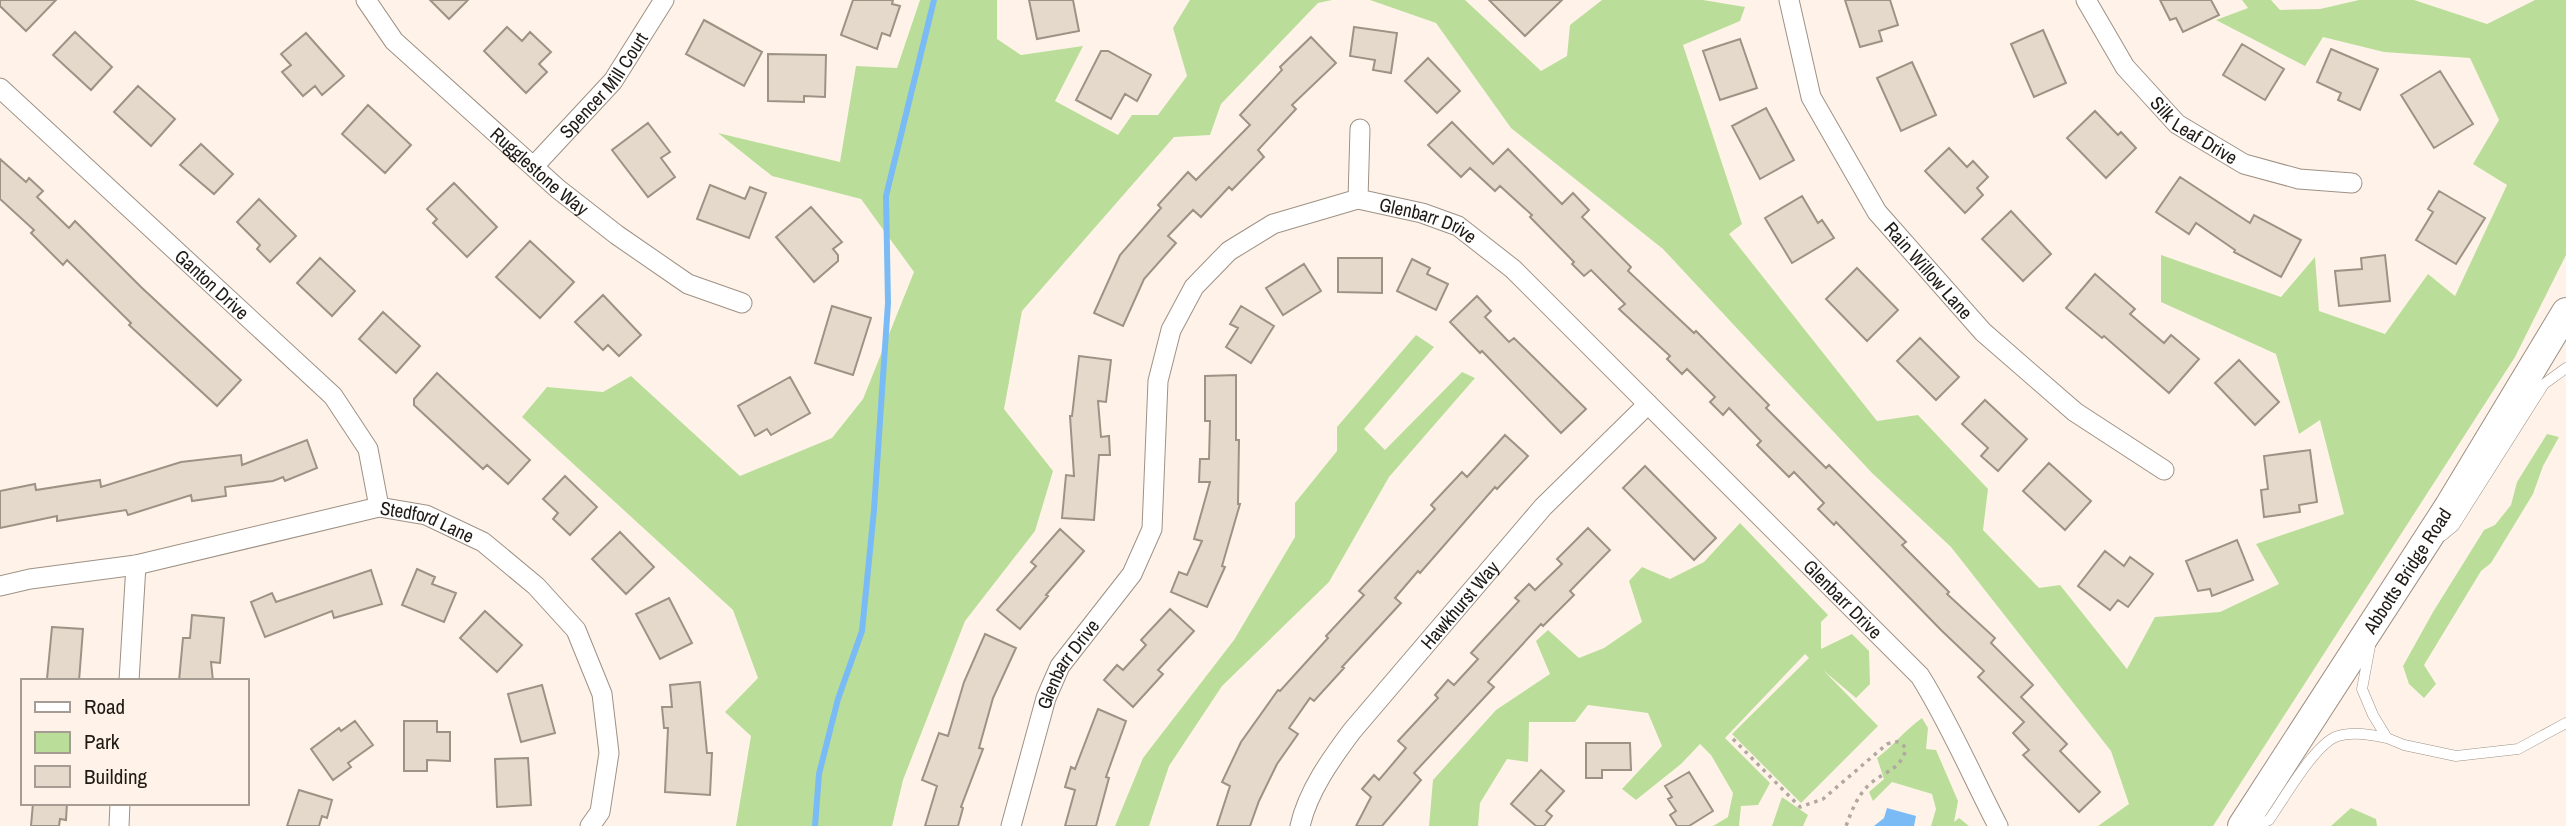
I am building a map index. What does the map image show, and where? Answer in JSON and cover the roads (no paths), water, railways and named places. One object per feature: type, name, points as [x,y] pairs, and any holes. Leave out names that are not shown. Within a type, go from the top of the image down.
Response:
[{"type":"main road","name":"Abbotts Bridge Road","points":[[2242,826],[2417,556],[2565,316]]},
{"type":"street","name":"Rugglestone Way","points":[[366,0],[394,41],[558,189],[617,235],[688,284],[742,303]]},
{"type":"street","name":"Spencer Mill Court","points":[[534,166],[613,81],[664,0]]},
{"type":"street","name":"Rain Willow Lane","points":[[1789,0],[1811,97],[1877,212],[1983,331],[2075,412],[2164,470]]},
{"type":"street","name":"Silk Leaf Drive","points":[[2086,0],[2125,67],[2177,124],[2244,164],[2299,179],[2352,183]]},
{"type":"street","name":"Ganton Drive","points":[[0,88],[333,396],[368,449],[379,507]]},
{"type":"street","points":[[1358,199],[1360,129]]},
{"type":"street","name":"Glenbarr Drive","points":[[1011,826],[1046,698],[1060,666],[1132,574],[1152,529],[1158,381],[1171,330],[1194,287],[1229,251],[1273,224],[1358,199],[1422,213],[1458,226],[1513,269],[1920,676],[1945,715],[1963,758],[1998,826]]},
{"type":"street","name":"Hawkhurst Way","points":[[1300,826],[1314,789],[1330,760],[1352,731],[1543,507],[1648,404]]},
{"type":"street","name":"Stedford Lane","points":[[0,586],[30,579],[136,565],[379,507],[426,514],[483,542],[536,586],[576,630],[602,694],[609,753],[600,813],[590,826]]},
{"type":"street","points":[[129,679],[136,565]]},
{"type":"street","points":[[119,826],[120,805]]},
{"type":"lane","points":[[2417,556],[2454,526],[2544,384],[2566,368]]},
{"type":"lane","points":[[2374,622],[2362,689],[2387,738]]},
{"type":"lane","points":[[2256,826],[2269,820],[2320,746],[2338,736],[2364,734],[2456,756],[2518,748],[2566,723]]},
{"type":"water","points":[[1887,808],[1916,816],[1914,826],[1874,826],[1884,818]]},
{"type":"waterway","points":[[815,826],[819,774],[838,699],[862,631],[874,510],[888,303],[886,196],[934,0]]}]
